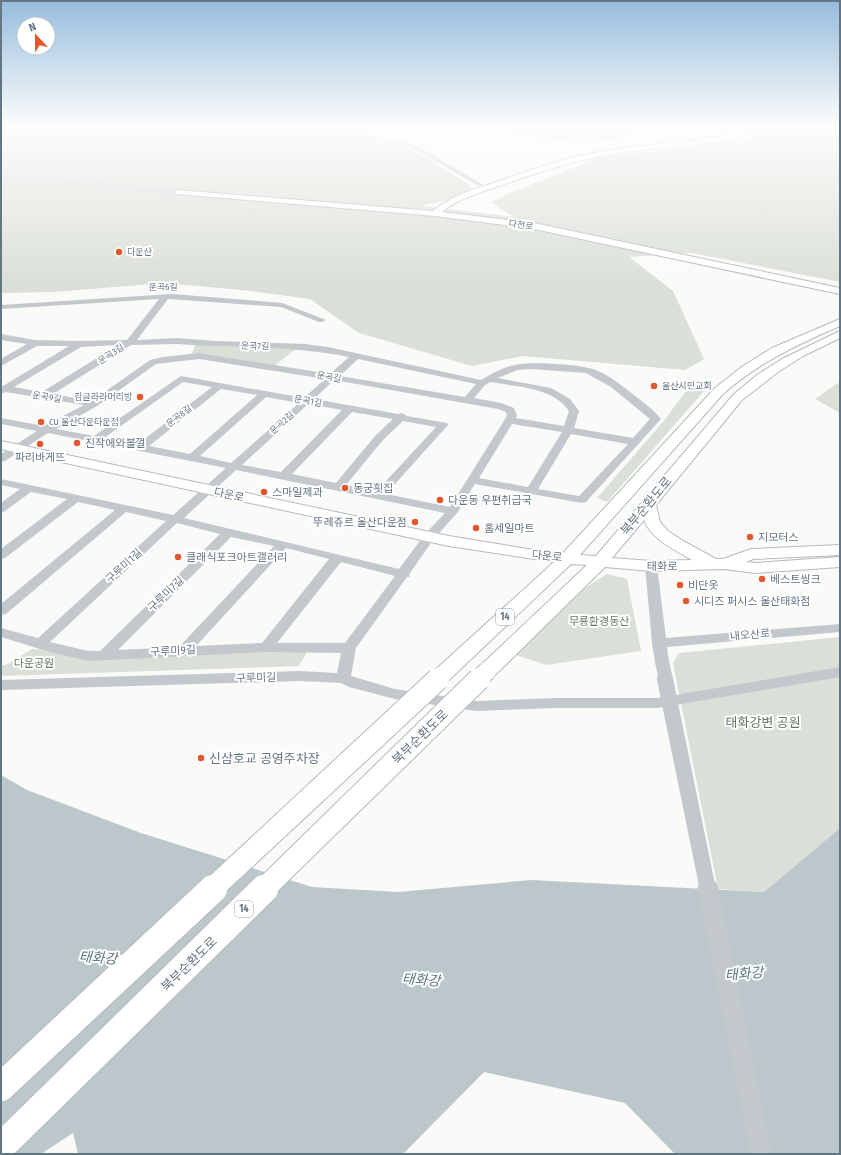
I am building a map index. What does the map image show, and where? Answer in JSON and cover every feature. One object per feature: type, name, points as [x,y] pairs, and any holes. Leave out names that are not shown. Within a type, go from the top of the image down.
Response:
[{"type":"main road","points":[[435,214],[445,204],[514,179]]},
{"type":"main road","name":"다전로","points":[[174,193],[435,214],[534,226],[840,291]]},
{"type":"main road","name":"북부순환도로","points":[[1,1087],[552,574],[719,391],[733,378],[768,354],[840,322]]},
{"type":"main road","name":"북부순환도로","points":[[1,1148],[600,562],[721,416],[752,384],[803,351],[840,334]]},
{"type":"main road","name":"다운로","points":[[1,445],[492,549],[600,562]]},
{"type":"main road","points":[[648,503],[652,521],[657,528],[676,544],[718,564]]},
{"type":"main road","name":"태화로","points":[[718,564],[751,554],[840,550]]},
{"type":"main road","name":"태화로","points":[[600,562],[643,566],[718,564],[756,568],[840,562]]},
{"type":"main road","points":[[579,581],[603,570],[643,566]]},
{"type":"street","points":[[470,179],[486,188]]},
{"type":"street","name":"운곡6길","points":[[1,307],[165,297],[275,304],[322,320]]},
{"type":"street","name":"운곡3길","points":[[43,396],[131,341],[165,297]]},
{"type":"street","name":"운곡7길","points":[[1,337],[35,342],[79,344],[177,340],[222,345],[305,346],[486,381],[548,390],[567,401],[574,411],[568,430]]},
{"type":"street","points":[[1,363],[35,342]]},
{"type":"street","points":[[2,389],[79,344]]},
{"type":"street","name":"운곡길","points":[[1,459],[47,429],[94,404],[153,362],[199,356],[501,406],[510,410],[512,416],[509,420]]},
{"type":"street","name":"운곡2길","points":[[209,490],[356,356]]},
{"type":"street","points":[[467,401],[486,381],[517,366],[540,366],[589,370],[642,406],[656,419],[582,500],[472,480]]},
{"type":"street","name":"운곡1길","points":[[96,439],[181,379],[402,416],[443,425],[379,495]]},
{"type":"street","name":"운곡8길","points":[[140,448],[219,386]]},
{"type":"street","name":"운곡9길","points":[[2,389],[94,404]]},
{"type":"street","points":[[192,458],[265,393]]},
{"type":"street","points":[[284,476],[350,408]]},
{"type":"street","points":[[338,488],[379,438],[402,416]]},
{"type":"street","points":[[343,678],[349,648],[404,574],[429,536],[452,511],[509,420],[636,442]]},
{"type":"street","points":[[1,421],[234,466],[452,511]]},
{"type":"street","points":[[531,491],[568,430]]},
{"type":"street","points":[[1,482],[175,519],[228,533],[283,544],[404,574]]},
{"type":"street","points":[[1,509],[30,487]]},
{"type":"street","name":"구루미1길","points":[[41,643],[175,519],[209,490]]},
{"type":"street","points":[[1,556],[76,498]]},
{"type":"street","points":[[1,611],[124,508]]},
{"type":"street","name":"구루미7길","points":[[104,654],[228,533]]},
{"type":"street","points":[[184,650],[283,544]]},
{"type":"street","points":[[266,647],[338,557]]},
{"type":"street","points":[[643,566],[761,1154]]},
{"type":"street","name":"내오산로","points":[[659,643],[840,628]]},
{"type":"street","name":"구루미9길","points":[[1,632],[68,652],[88,656],[266,647],[349,648]]},
{"type":"street","name":"구루미길","points":[[1,685],[300,676],[343,678],[354,683],[395,694],[476,706],[557,703],[658,703],[840,672]]},
{"type":"green space","points":[[1,179],[460,179],[470,185],[471,189],[466,193],[454,198],[422,206],[514,217],[492,202],[546,179],[840,179],[840,282],[692,253],[629,257],[673,291],[704,359],[685,370],[523,356],[472,366],[359,333],[310,299],[251,291],[165,283],[53,292],[1,293]]},
{"type":"green space","points":[[196,343],[297,348],[274,366],[191,356]]},
{"type":"green space","points":[[712,382],[607,502],[597,498],[663,422],[692,383]]},
{"type":"green space","points":[[838,383],[840,384],[840,413],[815,399]]},
{"type":"green space","name":"무룡환경동산","points":[[607,574],[627,579],[641,651],[546,665],[513,654],[574,595]]},
{"type":"green space","name":"태화강변 공원","points":[[840,637],[840,828],[764,892],[718,889],[673,663],[679,653]]},
{"type":"green space","name":"다운공원","points":[[309,648],[299,666],[1,676],[1,665],[6,665],[32,649],[137,653]]},
{"type":"water","name":"태화강","points":[[1,775],[27,790],[141,833],[312,887],[398,892],[531,880],[764,892],[840,828],[840,1154],[675,1154],[625,1103],[484,1072],[403,1154],[78,1154],[73,1133],[41,1154],[1,1154]]},
{"type":"tunnel","points":[[32,179],[162,191]]},
{"type":"tunnel","points":[[162,191],[177,192]]},
{"type":"tunnel","points":[[162,191],[172,192]]},
{"type":"place","name":"다운산","points":[[119,252]]},
{"type":"place","name":"울산시민교회","points":[[654,386]]},
{"type":"place","name":"김글라라머리방","points":[[140,397]]},
{"type":"place","name":"CU 울산다운타운점","points":[[41,422]]},
{"type":"place","name":"진작에와볼껄","points":[[77,443]]},
{"type":"place","name":"파리바게뜨","points":[[40,444]]},
{"type":"place","name":"동궁횟집","points":[[345,488]]},
{"type":"place","name":"스마일제과","points":[[264,492]]},
{"type":"place","name":"다운동 우편취급국","points":[[440,500]]},
{"type":"place","name":"뚜레쥬르 울산다운점","points":[[415,522]]},
{"type":"place","name":"홈세일마트","points":[[476,528]]},
{"type":"place","name":"지모터스","points":[[750,537]]},
{"type":"place","name":"클래식포크아트갤러리","points":[[178,557]]},
{"type":"place","name":"베스트씽크","points":[[762,579]]},
{"type":"place","name":"비단옷","points":[[680,585]]},
{"type":"place","name":"시디즈 퍼시스 울산태화점","points":[[686,601]]},
{"type":"place","name":"신삼호교 공영주차장","points":[[201,758]]}]
